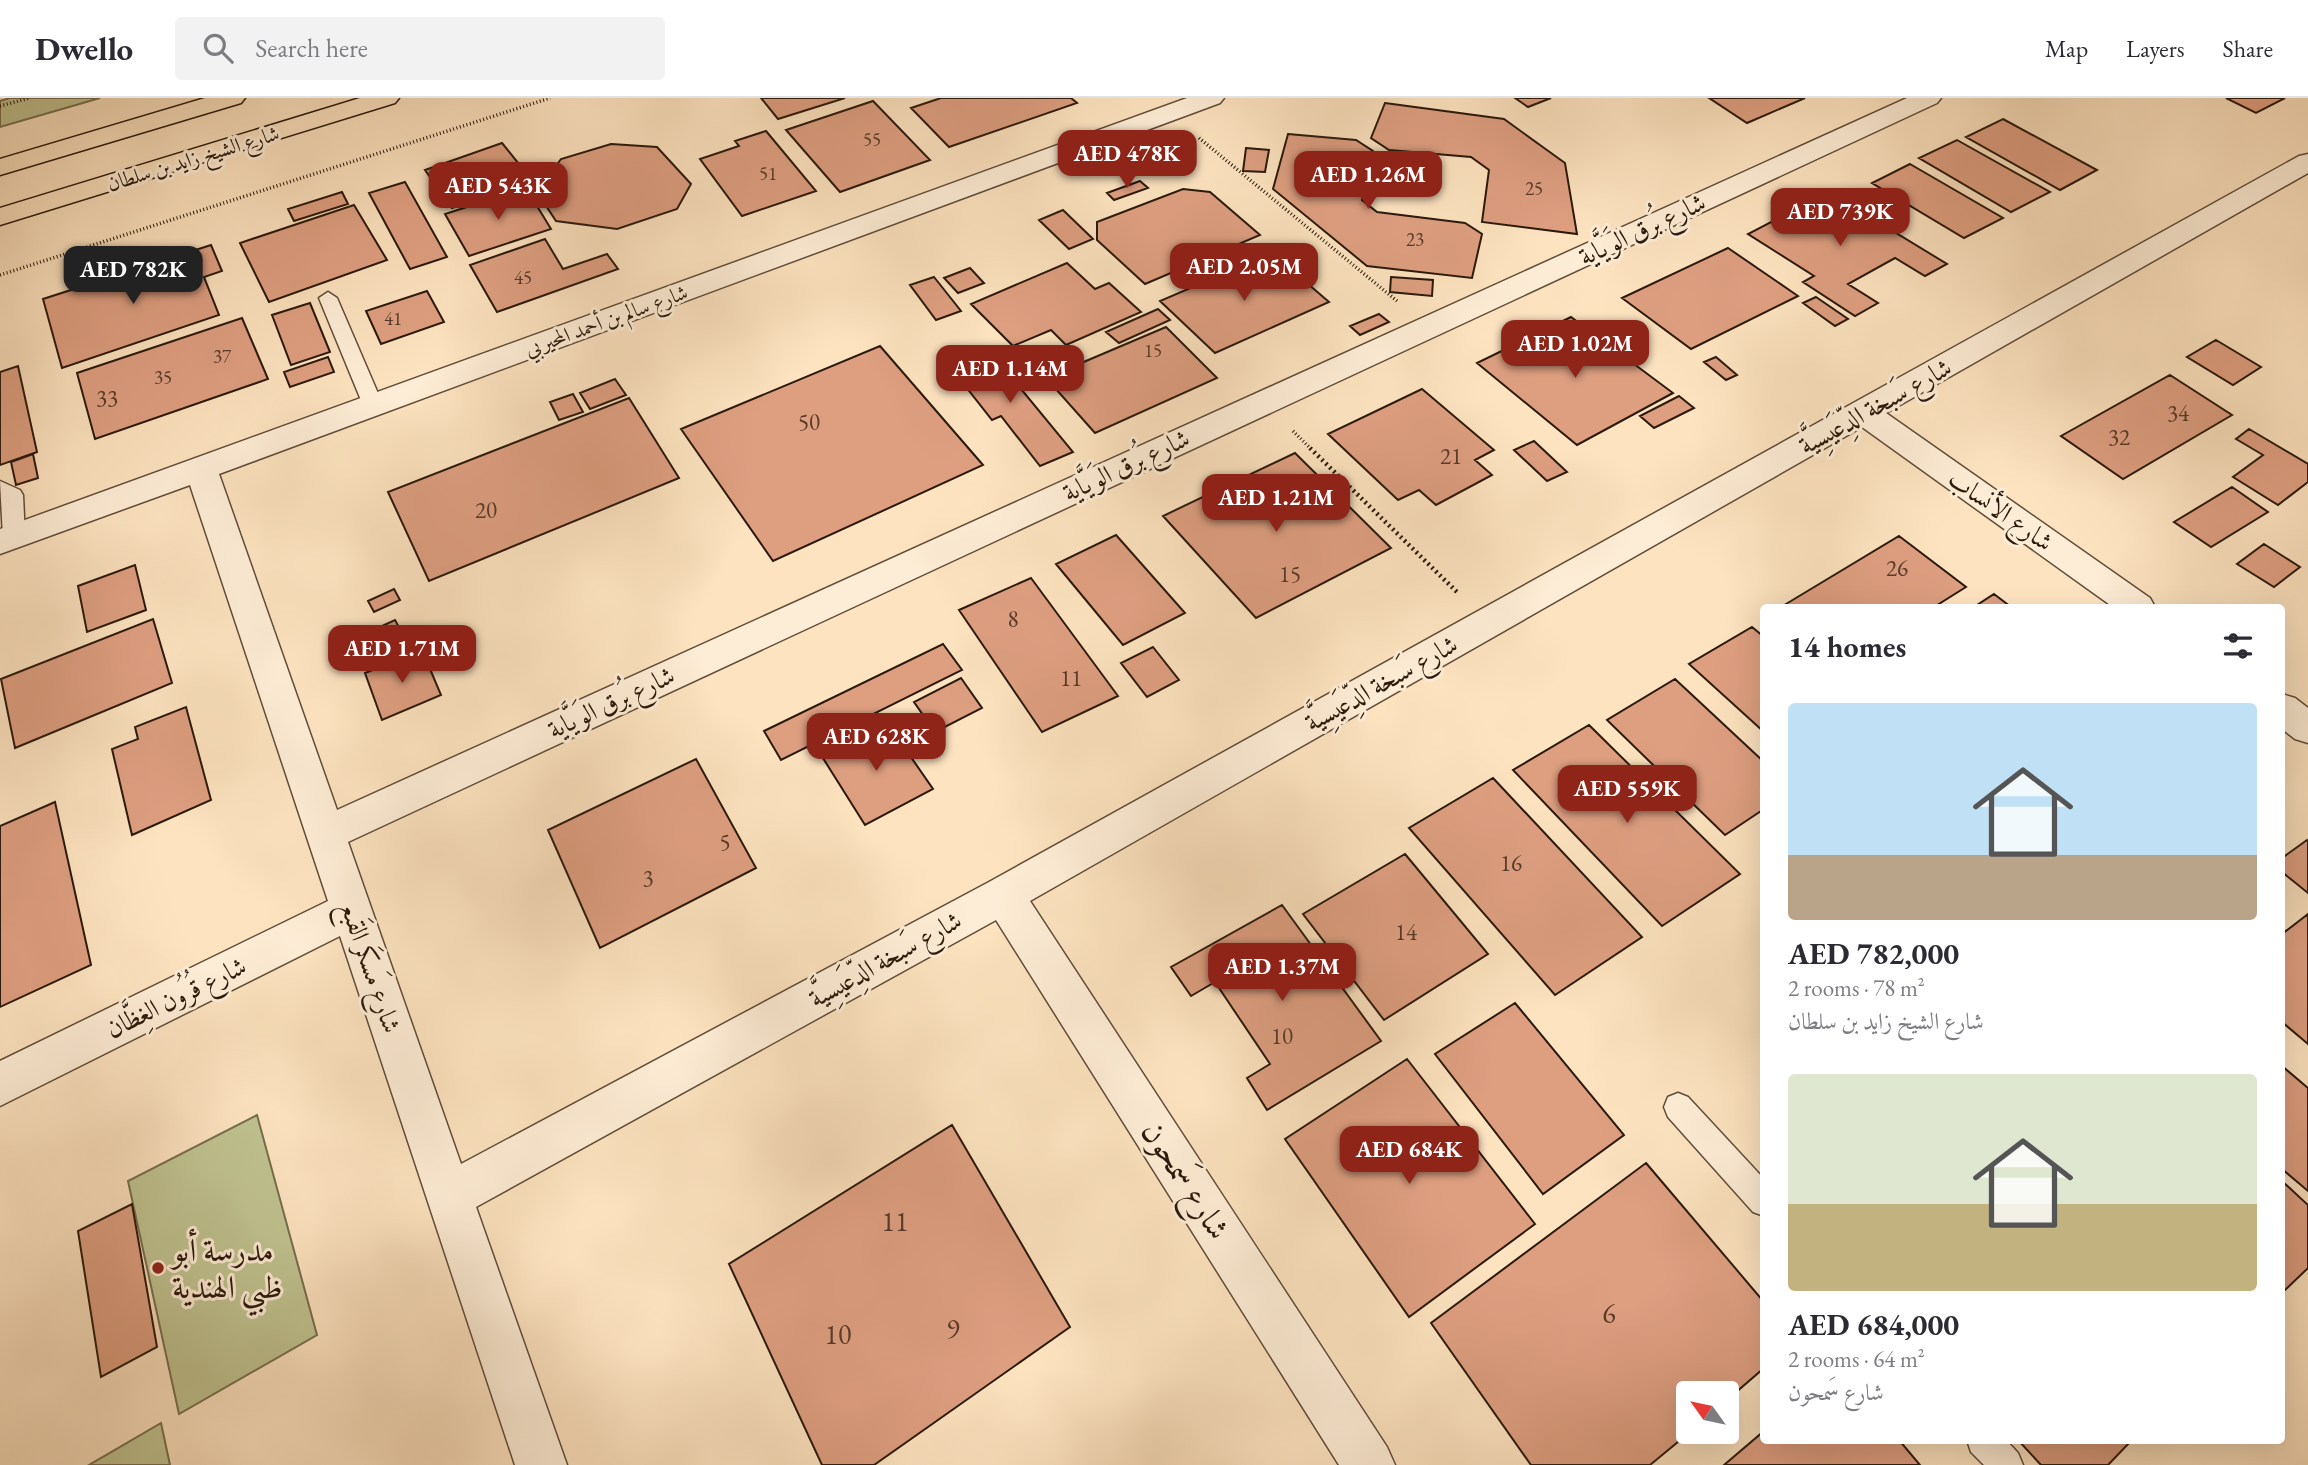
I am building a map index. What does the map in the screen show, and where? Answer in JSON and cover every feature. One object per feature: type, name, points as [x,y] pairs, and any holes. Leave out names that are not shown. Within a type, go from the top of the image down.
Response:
[{"type":"highway","name":"شارع الشيخ زايد بن سلطان","points":[[0,167],[232,98]]},
{"type":"highway","name":"شارع الشيخ زايد بن سلطان","points":[[0,217],[386,98]]},
{"type":"street","name":"شارع سالم بن أحمد المحيربي","points":[[7,540],[1211,98]]},
{"type":"street","name":"شارع بُرق الوَيَّاية","points":[[326,834],[1928,98]]},
{"type":"street","name":"شارع سَبخة الدِّعَيسِيَّة","points":[[449,1196],[1003,895],[2308,162]]},
{"type":"street","name":"شارع الأنساب","points":[[1863,412],[2134,604]]},
{"type":"street","name":"شارع مَسكَر القَبع","points":[[201,468],[541,1465]]},
{"type":"street","points":[[2285,711],[2308,727]]},
{"type":"street","name":"شارع سَمحون","points":[[1003,895],[1369,1465]]},
{"type":"street","name":"شارع قُرُون الغِظَّان","points":[[0,1084],[352,910]]},
{"type":"lane","points":[[328,298],[373,405]]},
{"type":"lane","points":[[0,488],[13,495],[7,540]]},
{"type":"lane","points":[[1678,1107],[1760,1197]]},
{"type":"lane","points":[[1987,1444],[2006,1465]]},
{"type":"path","points":[[0,106],[29,98]]},
{"type":"path","points":[[0,275],[550,98]]},
{"type":"path","points":[[1169,114],[1428,326]]},
{"type":"path","points":[[1287,426],[1467,601]]},
{"type":"green space","points":[[10,98],[100,98],[0,127],[0,101]]},
{"type":"green space","points":[[257,1115],[317,1335],[179,1414],[128,1181]]},
{"type":"green space","points":[[161,1423],[170,1465],[89,1465]]},
{"type":"building","points":[[761,98],[845,98],[778,119]]},
{"type":"building","points":[[941,98],[1071,98],[1077,103],[949,147],[911,108]]},
{"type":"building","points":[[1515,98],[1551,98],[1528,107]]},
{"type":"building","points":[[1709,98],[1805,98],[1747,123]]},
{"type":"building","points":[[2226,98],[2285,98],[2256,113]]},
{"type":"building","points":[[873,101],[930,160],[840,192],[786,130]]},
{"type":"building","points":[[1385,103],[1504,119],[1565,163],[1577,234],[1482,222],[1489,170],[1471,157],[1389,150],[1371,138]]},
{"type":"building","points":[[2003,119],[2097,170],[2060,190],[1966,137]]},
{"type":"building","points":[[766,131],[816,191],[742,216],[700,159],[739,146],[735,141]]},
{"type":"building","points":[[1288,134],[1356,140],[1373,151],[1362,200],[1377,212],[1465,223],[1482,234],[1472,278],[1367,266],[1273,189]]},
{"type":"building","points":[[1957,140],[2050,192],[2011,212],[1919,158]]},
{"type":"building","points":[[502,143],[531,179],[452,208],[425,170]]},
{"type":"building","points":[[611,144],[657,147],[691,184],[677,209],[617,229],[556,221],[537,192],[561,159]]},
{"type":"building","points":[[1246,148],[1269,150],[1265,172],[1243,171]]},
{"type":"building","points":[[1910,164],[2003,218],[1964,238],[1872,183]]},
{"type":"building","points":[[1140,181],[1148,188],[1114,200],[1107,193]]},
{"type":"building","points":[[405,182],[447,257],[410,269],[369,193]]},
{"type":"building","points":[[526,188],[551,229],[469,256],[445,214]]},
{"type":"building","points":[[1183,189],[1210,192],[1260,235],[1145,284],[1097,240],[1097,222]]},
{"type":"building","points":[[342,192],[348,204],[294,221],[288,209]]},
{"type":"building","points":[[1829,192],[1947,264],[1925,276],[1895,258],[1848,284],[1878,303],[1855,316],[1803,282],[1814,276],[1748,234]]},
{"type":"building","points":[[354,205],[387,260],[269,302],[240,243]]},
{"type":"building","points":[[1063,210],[1093,239],[1069,249],[1039,220]]},
{"type":"building","points":[[545,239],[563,269],[607,254],[618,269],[497,312],[470,265]]},
{"type":"building","points":[[211,245],[222,271],[204,277],[219,315],[62,368],[43,299]]},
{"type":"building","points":[[1728,248],[1798,296],[1691,349],[1622,298]]},
{"type":"building","points":[[1272,253],[1329,302],[1215,353],[1160,301]]},
{"type":"building","points":[[1067,263],[1095,289],[1109,283],[1141,312],[1066,345],[1051,330],[1013,346],[971,304]]},
{"type":"building","points":[[970,268],[984,283],[958,293],[944,278]]},
{"type":"building","points":[[934,277],[961,311],[936,320],[910,285]]},
{"type":"building","points":[[1391,277],[1433,280],[1432,296],[1390,292]]},
{"type":"building","points":[[427,291],[444,322],[381,344],[366,311]]},
{"type":"building","points":[[1816,297],[1848,319],[1835,326],[1803,303]]},
{"type":"building","points":[[310,303],[330,352],[291,365],[272,315]]},
{"type":"building","points":[[1158,309],[1170,320],[1119,343],[1106,332]]},
{"type":"building","points":[[1379,314],[1389,322],[1360,335],[1350,326]]},
{"type":"building","points":[[1571,317],[1673,393],[1577,445],[1477,363]]},
{"type":"building","points":[[242,318],[268,379],[95,439],[77,373]]},
{"type":"building","points":[[1166,327],[1217,378],[1095,433],[1046,378]]},
{"type":"building","points":[[2216,340],[2261,367],[2233,385],[2187,357]]},
{"type":"building","points":[[880,346],[983,465],[773,561],[681,429]]},
{"type":"building","points":[[988,349],[1073,452],[1040,466],[1001,416],[992,420],[948,364]]},
{"type":"building","points":[[328,357],[334,372],[290,387],[284,372]]},
{"type":"building","points":[[1716,357],[1737,375],[1726,380],[1704,362]]},
{"type":"building","points":[[18,366],[37,452],[0,465],[0,372]]},
{"type":"building","points":[[2170,375],[2232,415],[2123,479],[2061,436]]},
{"type":"building","points":[[615,379],[626,395],[590,409],[580,393]]},
{"type":"building","points":[[1422,389],[1494,450],[1475,460],[1492,475],[1436,505],[1419,490],[1398,500],[1328,434]]},
{"type":"building","points":[[573,394],[583,412],[559,420],[550,402]]},
{"type":"building","points":[[1679,396],[1694,408],[1654,428],[1640,416]]},
{"type":"building","points":[[629,398],[679,478],[429,581],[388,492]]},
{"type":"building","points":[[2249,429],[2308,464],[2308,482],[2278,505],[2233,477],[2263,455],[2236,439]]},
{"type":"building","points":[[1534,441],[1567,472],[1547,481],[1514,450]]},
{"type":"building","points":[[1295,453],[1391,548],[1256,618],[1163,516]]},
{"type":"building","points":[[33,454],[38,478],[16,485],[11,462]]},
{"type":"building","points":[[2232,487],[2268,512],[2211,547],[2174,522]]},
{"type":"building","points":[[1116,535],[1185,613],[1123,645],[1056,564]]},
{"type":"building","points":[[1899,536],[1966,587],[1939,604],[1786,604]]},
{"type":"building","points":[[2264,544],[2300,567],[2274,587],[2237,564]]},
{"type":"building","points":[[135,565],[146,610],[87,632],[78,586]]},
{"type":"building","points":[[1031,578],[1118,696],[1042,732],[959,610]]},
{"type":"building","points":[[394,589],[400,600],[374,612],[368,601]]},
{"type":"building","points":[[1994,594],[2007,604],[1979,604]]},
{"type":"building","points":[[153,619],[172,683],[15,748],[1,679]]},
{"type":"building","points":[[395,620],[400,629],[376,641],[371,631]]},
{"type":"building","points":[[1752,627],[1760,634],[1760,728],[1689,664]]},
{"type":"building","points":[[943,644],[962,670],[781,760],[764,731]]},
{"type":"building","points":[[1153,647],[1179,680],[1147,697],[1121,663]]},
{"type":"building","points":[[422,650],[441,695],[382,720],[365,673]]},
{"type":"building","points":[[961,678],[982,708],[935,732],[914,702]]},
{"type":"building","points":[[1675,679],[1760,758],[1760,812],[1725,835],[1607,720]]},
{"type":"building","points":[[186,707],[211,800],[132,835],[112,749],[138,739],[135,727]]},
{"type":"building","points":[[886,721],[933,789],[865,825],[821,755]]},
{"type":"building","points":[[1589,725],[1740,874],[1662,926],[1513,770]]},
{"type":"building","points":[[696,759],[756,868],[600,948],[548,830]]},
{"type":"building","points":[[1493,778],[1642,937],[1555,995],[1409,828]]},
{"type":"building","points":[[55,802],[91,965],[0,1007],[0,826]]},
{"type":"building","points":[[2308,841],[2308,893],[2285,874],[2285,856]]},
{"type":"building","points":[[1405,854],[1488,954],[1384,1020],[1303,914]]},
{"type":"building","points":[[1282,905],[1381,1041],[1267,1110],[1247,1078],[1270,1064],[1215,982],[1191,996],[1171,967]]},
{"type":"building","points":[[2308,914],[2308,1044],[2285,1025],[2285,932]]},
{"type":"building","points":[[1515,1003],[1624,1135],[1543,1194],[1435,1054]]},
{"type":"building","points":[[1407,1059],[1535,1224],[1409,1317],[1285,1139]]},
{"type":"building","points":[[2285,1069],[2308,1088],[2308,1191],[2285,1172]]},
{"type":"building","points":[[952,1125],[1070,1327],[874,1465],[822,1465],[729,1264]]},
{"type":"building","points":[[1646,1163],[1760,1297],[1760,1371],[1740,1389],[1740,1381],[1676,1381],[1676,1444],[1650,1465],[1531,1465],[1431,1323]]},
{"type":"building","points":[[2285,1184],[2308,1205],[2308,1268],[2285,1290]]},
{"type":"building","points":[[132,1204],[157,1347],[101,1377],[78,1231]]},
{"type":"building","points":[[1760,1434],[1760,1444],[1902,1444],[1920,1465],[1724,1465]]},
{"type":"building","points":[[2022,1444],[2128,1444],[2108,1465],[2041,1465]]},
{"type":"place","name":"مدرسة أبو ظبي الهندية","points":[[158,1268]]}]
